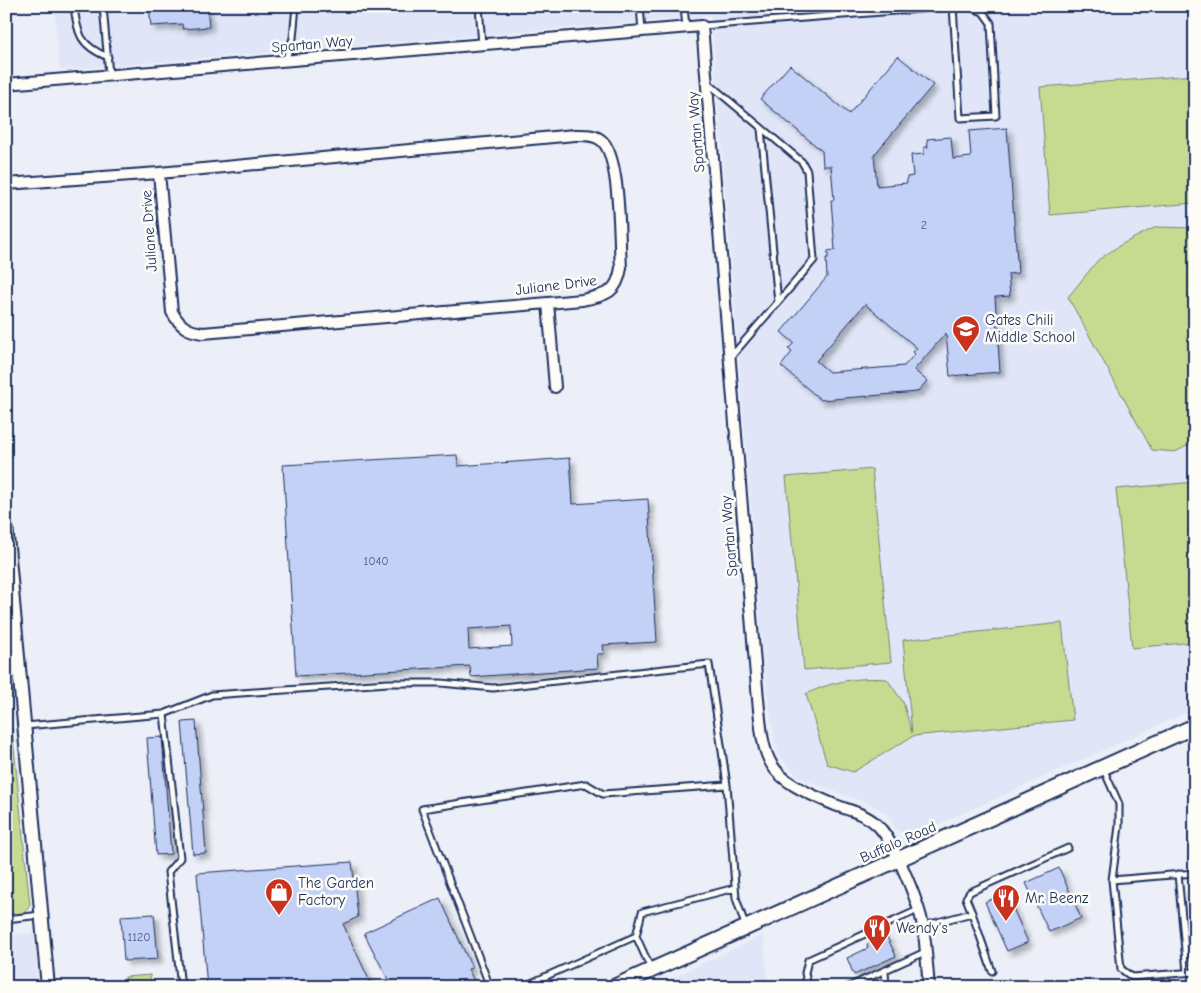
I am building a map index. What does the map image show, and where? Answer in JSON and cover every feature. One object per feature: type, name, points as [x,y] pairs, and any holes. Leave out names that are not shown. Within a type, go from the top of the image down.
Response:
[{"type":"main road","name":"Buffalo Road","points":[[614,987],[1195,726]]},
{"type":"street","name":"Spartan Way","points":[[6,84],[702,26],[759,704],[765,750],[776,772],[790,784],[804,792],[868,818],[884,832],[898,860],[923,926],[928,987]]},
{"type":"street","name":"Juliane Drive","points":[[6,184],[159,173],[591,135],[601,140],[610,152],[615,170],[621,268],[619,279],[613,289],[605,295],[548,303],[203,334],[190,331],[179,324],[172,312],[159,173]]},
{"type":"street","points":[[548,303],[555,387]]},
{"type":"street","points":[[6,525],[48,987]]},
{"type":"lane","points":[[74,6],[76,30],[96,52],[108,57]]},
{"type":"lane","points":[[104,6],[109,76]]},
{"type":"lane","points":[[285,61],[293,38],[296,6]]},
{"type":"lane","points":[[479,6],[482,45]]},
{"type":"lane","points":[[640,6],[642,32]]},
{"type":"lane","points":[[684,6],[686,28]]},
{"type":"lane","points":[[953,6],[960,118],[996,116],[991,22],[983,12],[968,6]]},
{"type":"lane","points":[[702,26],[960,6]]},
{"type":"lane","points":[[707,82],[802,162],[807,171],[814,260],[730,358]]},
{"type":"lane","points":[[762,128],[778,302]]},
{"type":"lane","points":[[24,726],[164,714],[212,695],[388,683],[441,683],[492,688],[709,664],[727,784],[736,888],[746,928]]},
{"type":"lane","points":[[164,714],[180,858],[168,872],[181,987]]},
{"type":"lane","points":[[1103,768],[1119,804],[1119,826],[1112,880],[1121,969],[1132,977],[1195,972]]},
{"type":"lane","points":[[490,987],[422,809],[586,784],[603,794],[727,784]]},
{"type":"lane","points":[[992,971],[966,898],[970,892],[1068,848]]},
{"type":"lane","points":[[1112,880],[1195,873]]},
{"type":"lane","points":[[1178,874],[1187,972]]},
{"type":"lane","points":[[652,970],[636,936],[642,912],[736,888]]},
{"type":"lane","points":[[808,987],[805,973],[808,960],[918,910]]},
{"type":"lane","points":[[923,926],[972,913]]},
{"type":"lane","points":[[6,919],[42,915]]},
{"type":"lane","points":[[522,987],[636,936]]},
{"type":"lane","points":[[848,987],[925,952]]},
{"type":"lane","points":[[885,971],[886,987]]},
{"type":"shaded area","name":"Gates Chili Middle School","points":[[54,6],[1195,6],[1195,709],[915,835],[905,834],[897,830],[886,814],[876,807],[815,784],[800,777],[787,766],[779,754],[774,739],[764,670],[711,16],[60,70]]},
{"type":"shaded area","points":[[35,933],[38,987],[6,987],[6,935]]},
{"type":"shaded area","points":[[763,935],[769,987],[653,987]]},
{"type":"green space","points":[[1195,75],[1195,203],[1050,215],[1040,87]]},
{"type":"green space","points":[[1156,227],[1195,228],[1195,442],[1175,452],[1152,450],[1068,297],[1098,260],[1122,244]]},
{"type":"green space","points":[[872,469],[891,662],[804,670],[786,477]]},
{"type":"green space","points":[[1195,482],[1195,642],[1132,648],[1116,489]]},
{"type":"green space","points":[[1062,623],[1073,720],[913,736],[853,772],[827,764],[806,694],[845,681],[887,679],[903,702],[912,733],[903,640]]},
{"type":"green space","points":[[6,728],[12,728],[30,906],[23,914],[6,916]]},
{"type":"green space","points":[[150,975],[151,987],[126,987],[125,977]]},
{"type":"building","points":[[149,6],[207,6],[209,27],[183,29],[182,24],[151,26]]},
{"type":"building","name":"Gates Chili Middle School","points":[[898,56],[933,85],[874,155],[877,186],[907,183],[907,177],[913,176],[911,155],[924,154],[924,147],[928,147],[927,139],[951,137],[953,159],[971,157],[969,131],[1007,128],[1018,273],[1008,274],[1010,296],[995,297],[1000,372],[950,376],[946,333],[914,370],[927,381],[917,392],[821,400],[781,366],[792,352],[788,349],[794,343],[781,332],[827,277],[826,258],[828,258],[828,251],[835,250],[831,200],[834,200],[831,166],[823,166],[822,151],[760,99],[790,65],[849,114]],"holes":[[[865,304],[917,348],[913,352],[915,354],[904,366],[829,372],[816,361]]]},
{"type":"building","points":[[457,455],[458,466],[570,458],[573,504],[648,499],[657,642],[603,645],[604,654],[597,654],[598,668],[471,677],[470,666],[296,676],[283,465]],"holes":[[[511,626],[512,646],[469,649],[468,629]]]},
{"type":"building","points":[[196,721],[206,853],[193,854],[182,722]]},
{"type":"building","points":[[162,737],[171,854],[156,855],[147,738]]},
{"type":"building","name":"The Garden Factory","points":[[352,862],[358,917],[343,924],[371,984],[365,987],[350,987],[348,983],[301,987],[207,987],[197,873]]},
{"type":"building","points":[[1059,868],[1081,918],[1049,932],[1026,883]]},
{"type":"building","name":"Mr. Beenz","points":[[1006,893],[1028,942],[1007,951],[985,902]]},
{"type":"building","points":[[440,898],[472,968],[468,969],[477,987],[392,987],[364,933]]},
{"type":"building","points":[[154,914],[158,959],[124,961],[121,916]]},
{"type":"building","name":"Wendy's","points":[[886,935],[896,956],[854,975],[847,958],[868,948],[867,944]]},
{"type":"place","name":"Gates Chili Middle School","points":[[966,353]]},
{"type":"place","name":"The Garden Factory","points":[[279,916]]},
{"type":"place","name":"Mr. Beenz","points":[[1006,922]]},
{"type":"place","name":"Wendy's","points":[[877,952]]}]
